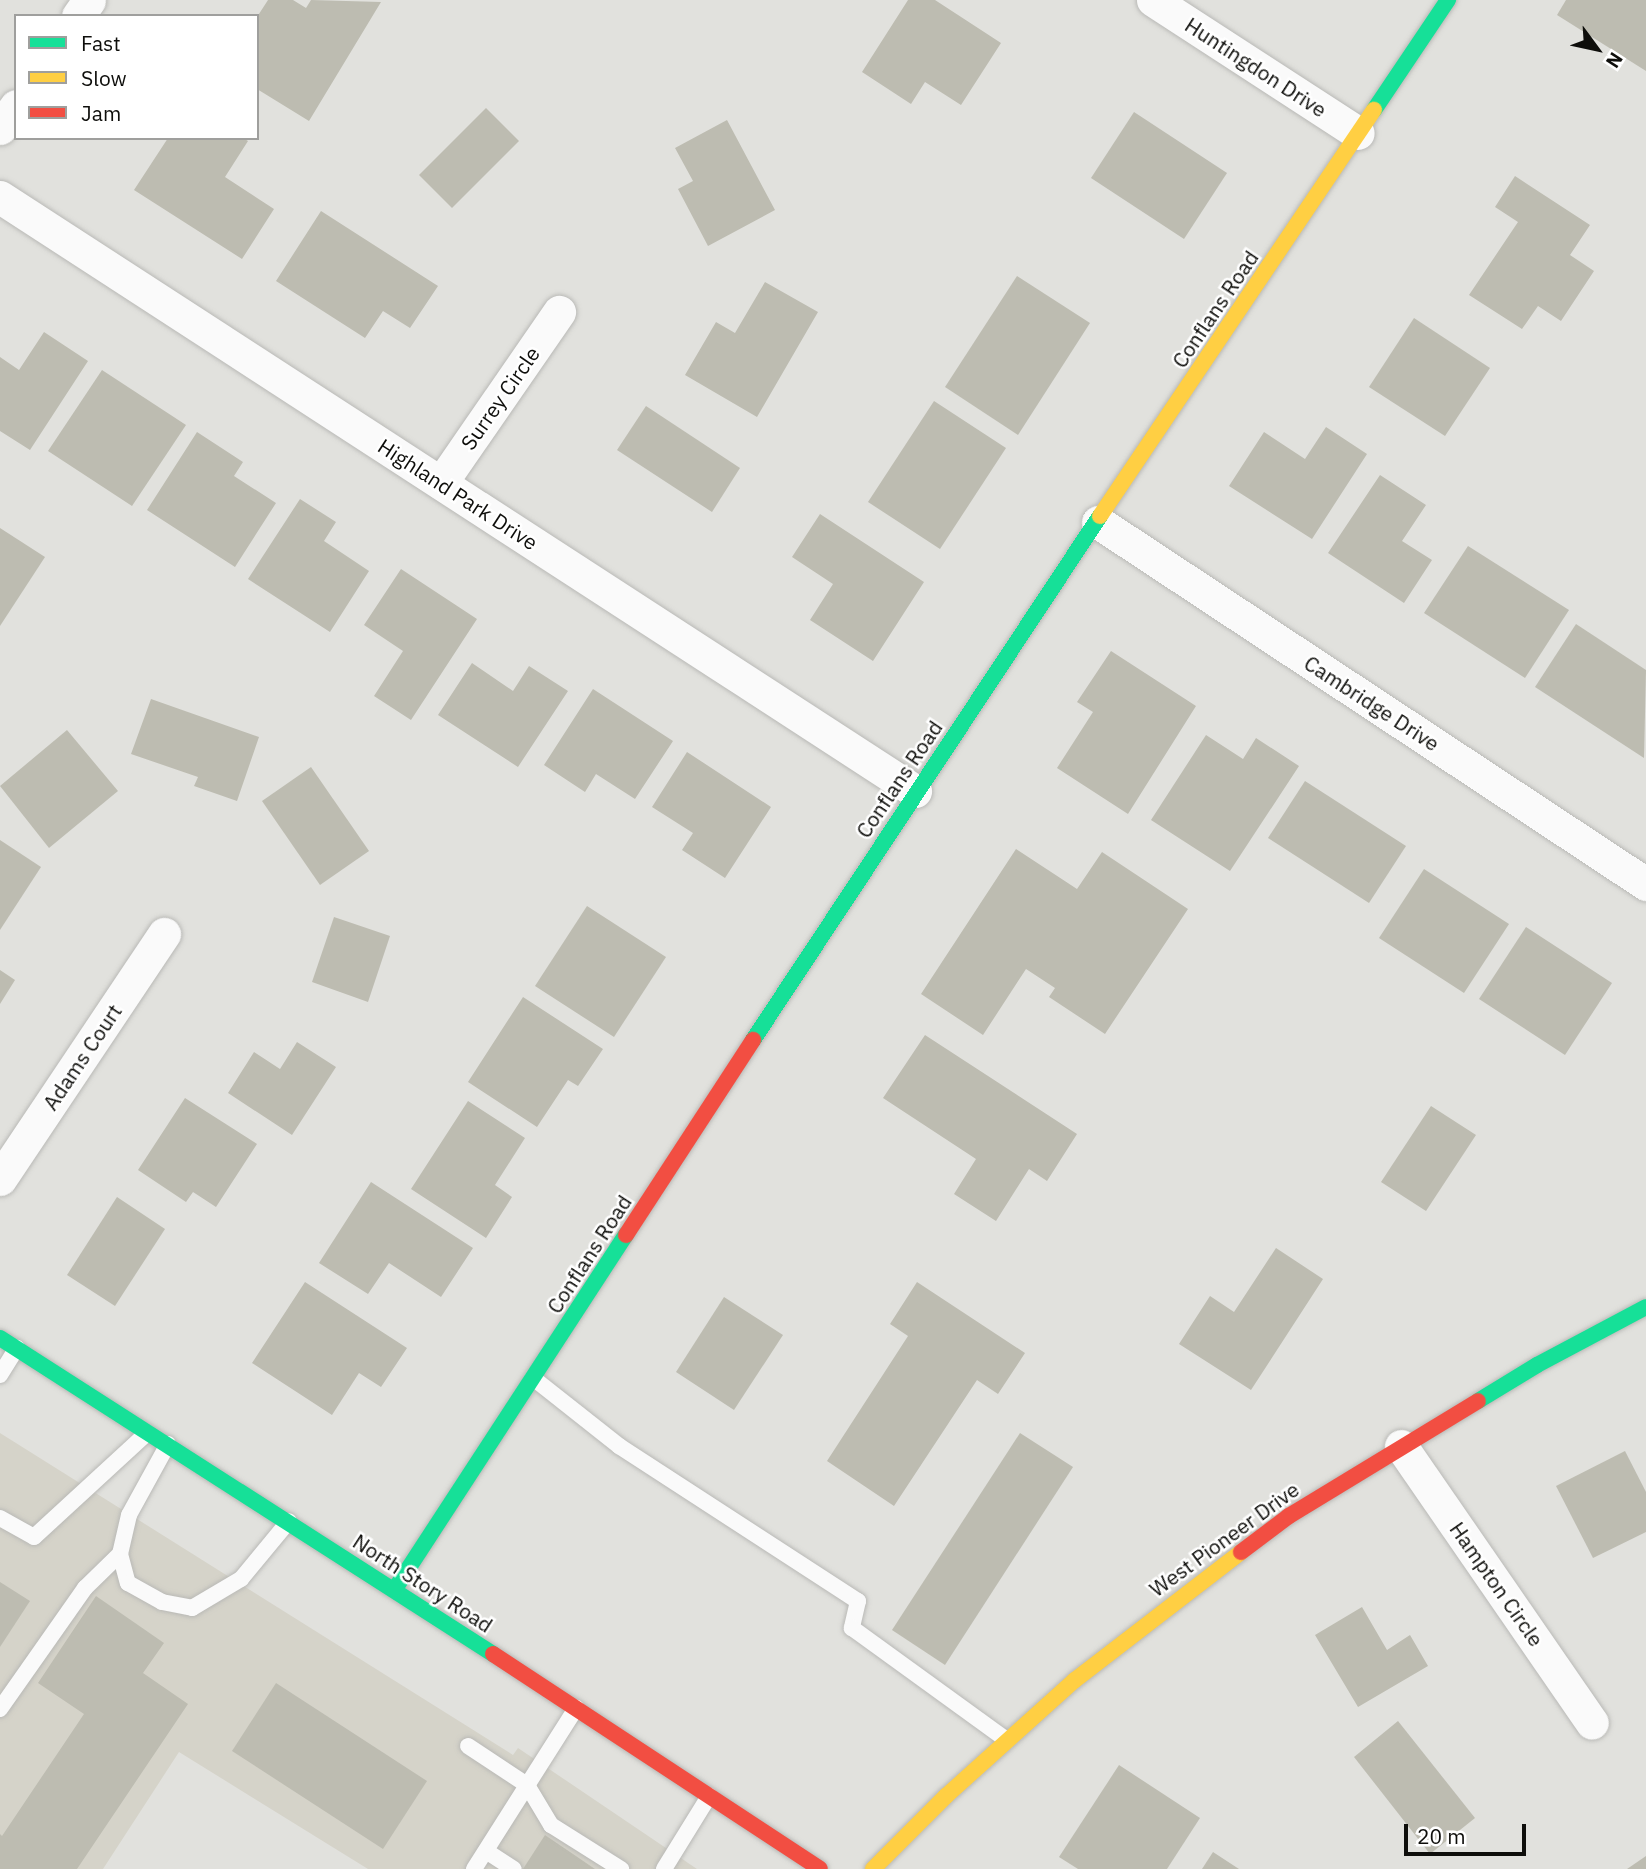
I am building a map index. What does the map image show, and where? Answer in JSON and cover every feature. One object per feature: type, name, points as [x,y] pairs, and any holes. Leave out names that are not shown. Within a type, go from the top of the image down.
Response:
[{"type":"main road","name":"Conflans Road","points":[[395,1589],[915,791],[1448,0]]},
{"type":"main road","name":"West Pioneer Drive","points":[[873,1869],[1007,1740],[1171,1603],[1289,1516],[1536,1365],[1646,1307]]},
{"type":"main road","name":"North Story Road","points":[[0,1338],[395,1589],[820,1869]]},
{"type":"street","name":"Huntingdon Drive","points":[[1153,0],[1358,133]]},
{"type":"street","points":[[0,128],[14,109]]},
{"type":"street","name":"Highland Park Drive","points":[[0,197],[915,791]]},
{"type":"street","name":"Surrey Circle","points":[[440,483],[559,312]]},
{"type":"street","name":"Cambridge Drive","points":[[1098,522],[1646,884]]},
{"type":"street","name":"Adams Court","points":[[0,1180],[164,934]]},
{"type":"street","name":"Hampton Circle","points":[[1401,1446],[1592,1723]]},
{"type":"lane","points":[[0,1375],[17,1349]]},
{"type":"lane","points":[[533,1378],[619,1446],[858,1601],[852,1628],[1007,1740]]},
{"type":"lane","points":[[0,1518],[34,1537],[148,1432]]},
{"type":"lane","points":[[168,1444],[129,1515],[120,1554],[128,1583],[162,1601],[192,1608],[241,1579],[289,1521]]},
{"type":"lane","points":[[0,1709],[85,1588],[120,1554]]},
{"type":"lane","points":[[474,1869],[576,1708]]},
{"type":"lane","points":[[468,1746],[527,1785],[551,1825],[621,1869]]},
{"type":"lane","points":[[664,1869],[709,1796]]},
{"type":"lane","points":[[486,1851],[514,1869]]},
{"type":"shaded area","points":[[0,1433],[513,1755],[518,1748],[697,1869],[368,1869],[179,1752],[103,1869],[0,1869]]},
{"type":"building","points":[[268,0],[293,0],[306,8],[311,0],[381,2],[309,121],[259,90],[259,14]]},
{"type":"building","points":[[908,0],[935,0],[1001,43],[961,105],[925,82],[911,104],[862,72]]},
{"type":"building","points":[[1566,0],[1646,0],[1646,71],[1557,15]]},
{"type":"building","points":[[486,108],[519,141],[452,208],[419,175]]},
{"type":"building","points":[[1134,112],[1227,173],[1184,239],[1091,178]]},
{"type":"building","points":[[727,120],[775,210],[708,246],[678,189],[693,181],[675,148]]},
{"type":"building","points":[[167,140],[246,140],[225,177],[274,209],[242,259],[134,190]]},
{"type":"building","points":[[1515,176],[1590,225],[1570,255],[1594,271],[1561,321],[1538,306],[1522,329],[1469,295],[1518,222],[1495,207]]},
{"type":"building","points":[[321,211],[438,286],[410,328],[383,311],[365,338],[276,281]]},
{"type":"building","points":[[1017,276],[1090,323],[1018,435],[945,387]]},
{"type":"building","points":[[765,282],[818,312],[757,417],[685,375],[716,322],[735,333]]},
{"type":"building","points":[[1414,318],[1490,368],[1445,436],[1369,387]]},
{"type":"building","points":[[44,332],[88,361],[30,450],[0,431],[0,357],[19,370]]},
{"type":"building","points":[[102,370],[186,425],[132,506],[48,451]]},
{"type":"building","points":[[934,401],[1006,448],[940,549],[868,502]]},
{"type":"building","points":[[646,406],[740,468],[712,512],[617,450]]},
{"type":"building","points":[[1326,427],[1367,454],[1312,539],[1229,486],[1264,432],[1305,459]]},
{"type":"building","points":[[197,432],[243,462],[234,476],[276,503],[235,567],[147,510]]},
{"type":"building","points":[[1380,475],[1426,505],[1402,541],[1432,560],[1404,603],[1328,553]]},
{"type":"building","points":[[300,499],[336,522],[324,541],[369,571],[330,632],[248,579]]},
{"type":"building","points":[[820,514],[924,582],[873,661],[810,620],[833,584],[792,557]]},
{"type":"building","points":[[0,528],[45,557],[0,626]]},
{"type":"building","points":[[1468,546],[1569,610],[1525,678],[1424,613]]},
{"type":"building","points":[[401,569],[477,619],[411,720],[374,696],[403,651],[364,625]]},
{"type":"building","points":[[1576,624],[1646,670],[1644,758],[1535,687]]},
{"type":"building","points":[[1111,651],[1196,706],[1128,814],[1057,768],[1093,712],[1077,702]]},
{"type":"building","points":[[472,663],[513,691],[529,666],[568,691],[518,767],[438,715]]},
{"type":"building","points":[[593,689],[673,741],[635,799],[596,774],[585,792],[544,765]]},
{"type":"building","points":[[151,699],[259,737],[237,801],[194,786],[198,777],[131,754]]},
{"type":"building","points":[[67,730],[118,791],[49,848],[0,786]]},
{"type":"building","points":[[1206,735],[1243,759],[1256,738],[1299,766],[1230,871],[1151,820]]},
{"type":"building","points":[[687,752],[771,807],[725,878],[682,850],[693,833],[652,807]]},
{"type":"building","points":[[311,767],[369,851],[320,885],[262,801]]},
{"type":"building","points":[[1305,781],[1406,846],[1369,903],[1268,838]]},
{"type":"building","points":[[0,840],[41,867],[0,930]]},
{"type":"building","points":[[1016,849],[1077,889],[1102,852],[1188,909],[1105,1034],[1049,997],[1055,988],[1026,969],[983,1035],[921,994]]},
{"type":"building","points":[[1424,869],[1509,924],[1464,993],[1379,938]]},
{"type":"building","points":[[587,906],[666,957],[614,1037],[535,986]]},
{"type":"building","points":[[334,917],[390,936],[368,1002],[312,982]]},
{"type":"building","points":[[1526,927],[1612,983],[1565,1055],[1479,999]]},
{"type":"building","points":[[0,970],[15,980],[0,1004]]},
{"type":"building","points":[[523,997],[603,1049],[578,1086],[568,1080],[537,1127],[468,1082]]},
{"type":"building","points":[[925,1035],[1077,1134],[1047,1181],[1029,1169],[996,1221],[954,1194],[976,1159],[883,1098]]},
{"type":"building","points":[[297,1042],[336,1067],[292,1135],[228,1093],[254,1052],[280,1069]]},
{"type":"building","points":[[185,1098],[257,1144],[216,1207],[193,1192],[186,1202],[138,1170]]},
{"type":"building","points":[[468,1101],[525,1138],[495,1185],[512,1197],[486,1238],[411,1189]]},
{"type":"building","points":[[1431,1106],[1476,1135],[1426,1211],[1381,1182]]},
{"type":"building","points":[[371,1182],[473,1248],[441,1297],[389,1263],[368,1294],[319,1263]]},
{"type":"building","points":[[117,1197],[165,1229],[115,1306],[67,1275]]},
{"type":"building","points":[[1276,1248],[1323,1279],[1251,1390],[1179,1344],[1210,1296],[1234,1312]]},
{"type":"building","points":[[305,1282],[407,1348],[381,1387],[359,1373],[332,1415],[252,1363]]},
{"type":"building","points":[[917,1282],[1025,1353],[998,1394],[977,1380],[894,1506],[827,1461],[908,1336],[890,1324]]},
{"type":"building","points":[[724,1297],[783,1335],[734,1410],[676,1372]]},
{"type":"building","points":[[1020,1433],[1073,1467],[945,1665],[892,1630]]},
{"type":"building","points":[[1625,1451],[1646,1492],[1646,1532],[1593,1558],[1556,1486]]},
{"type":"building","points":[[0,1582],[30,1601],[0,1647]]},
{"type":"building","points":[[96,1596],[164,1643],[143,1673],[188,1704],[77,1869],[0,1869],[0,1834],[2,1836],[84,1714],[38,1683]]},
{"type":"building","points":[[1362,1607],[1387,1650],[1410,1635],[1428,1666],[1358,1707],[1315,1635]]},
{"type":"building","points":[[276,1683],[427,1781],[383,1849],[232,1751]]},
{"type":"building","points":[[1398,1721],[1475,1818],[1430,1854],[1354,1757]]},
{"type":"building","points":[[1119,1765],[1200,1818],[1167,1869],[1078,1869],[1059,1857]]},
{"type":"building","points":[[545,1835],[595,1869],[523,1869]]},
{"type":"building","points":[[1213,1852],[1239,1869],[1202,1869]]},
{"type":"building","points":[[1646,1856],[1646,1869],[1627,1869]]},
{"type":"traffic: fast","points":[[1374,110],[1448,0]]},
{"type":"traffic: fast","points":[[753,1040],[1100,516]]},
{"type":"traffic: fast","points":[[395,1589],[626,1235]]},
{"type":"traffic: fast","points":[[1478,1401],[1537,1365],[1646,1307]]},
{"type":"traffic: fast","points":[[0,1338],[493,1654]]},
{"type":"traffic: slow","points":[[1100,516],[1374,110]]},
{"type":"traffic: slow","points":[[873,1869],[946,1796],[1075,1680],[1241,1552]]},
{"type":"traffic: jam","points":[[626,1235],[753,1040]]},
{"type":"traffic: jam","points":[[1241,1552],[1289,1516],[1478,1401]]},
{"type":"traffic: jam","points":[[493,1654],[820,1869]]}]
